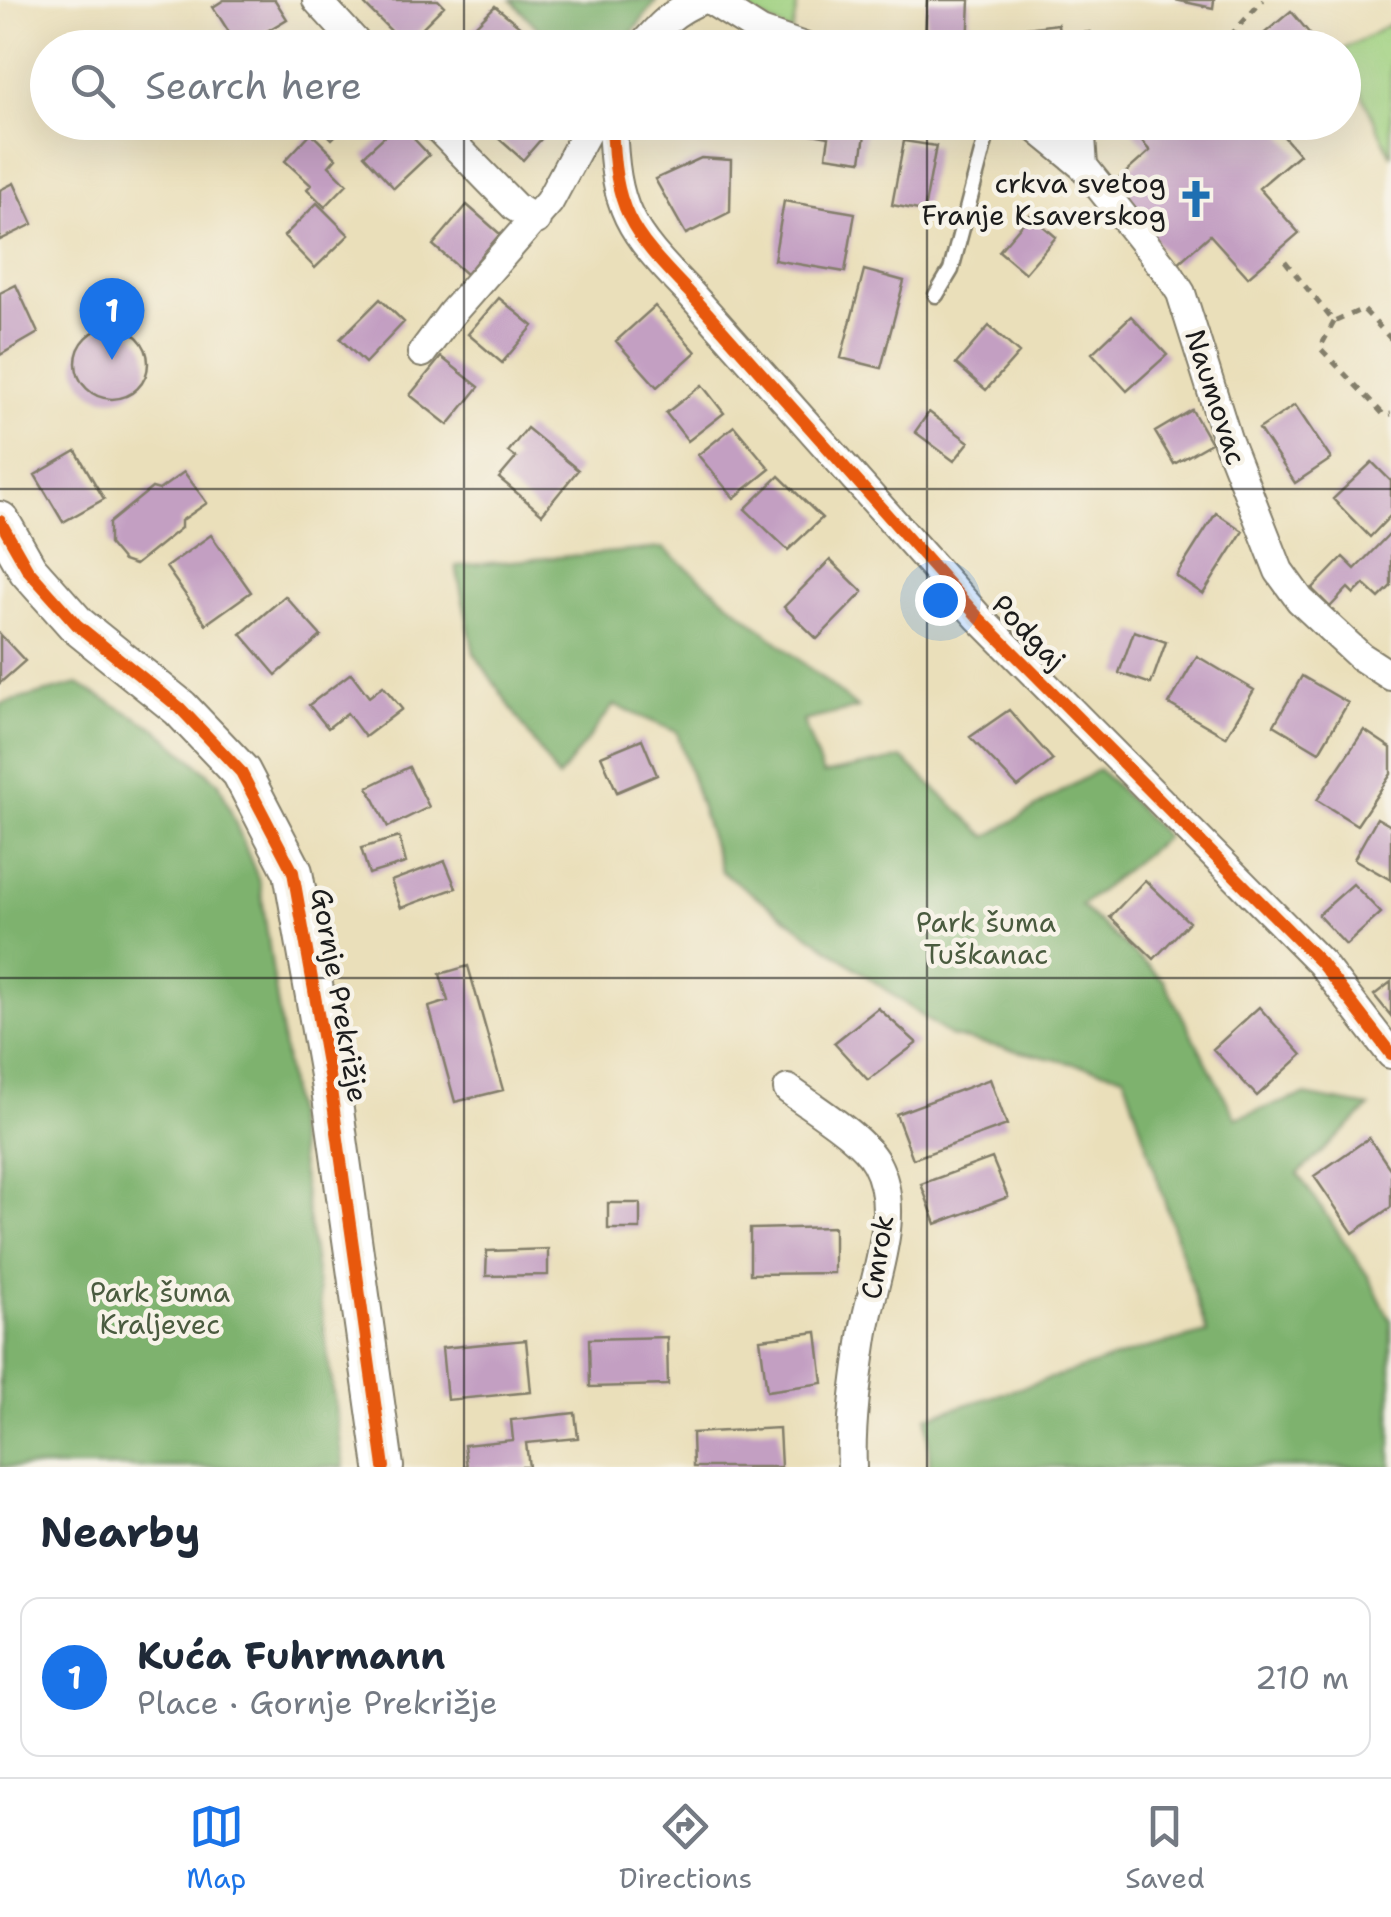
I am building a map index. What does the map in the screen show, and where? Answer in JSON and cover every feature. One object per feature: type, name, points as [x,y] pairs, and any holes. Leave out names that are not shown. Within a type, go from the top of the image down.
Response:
[{"type":"street","points":[[317,0],[344,30]]},
{"type":"street","points":[[656,30],[684,7],[702,0]]},
{"type":"street","points":[[710,0],[758,30]]},
{"type":"street","points":[[450,140],[515,207],[536,220]]},
{"type":"street","points":[[422,353],[451,314],[536,220],[582,140]]},
{"type":"street","name":"Podgaj","points":[[613,140],[620,201],[645,247],[979,618],[1321,963],[1391,1054]]},
{"type":"street","name":"Naumovac","points":[[1051,140],[1083,166],[1170,274],[1181,294],[1227,439],[1279,571],[1308,607],[1360,656],[1391,676]]},
{"type":"street","points":[[1081,140],[1083,166]]},
{"type":"street","name":"Gornje Prekrižje","points":[[0,521],[28,570],[77,624],[180,708],[241,772],[293,872],[329,1075],[384,1467]]},
{"type":"street","name":"Cmrok","points":[[788,1089],[852,1138],[876,1162],[886,1193],[887,1217],[863,1336],[852,1467]]},
{"type":"lane","points":[[936,295],[952,270],[985,140]]},
{"type":"path","points":[[1236,30],[1263,0]]},
{"type":"path","points":[[1285,261],[1334,322]]},
{"type":"path","points":[[1391,339],[1363,309],[1334,322],[1320,348],[1384,414],[1391,414]]},
{"type":"green space","points":[[511,0],[657,0],[634,30],[539,30]]},
{"type":"green space","points":[[743,0],[798,0],[793,30],[752,13]]},
{"type":"green space","points":[[1391,24],[1391,156],[1361,92],[1361,40]]},
{"type":"green space","name":"Park šuma Tuškanac","points":[[663,548],[858,708],[803,721],[823,774],[902,758],[987,837],[1099,769],[1166,837],[1081,906],[1164,981],[1236,1118],[1304,1095],[1370,1107],[1298,1174],[1368,1276],[1391,1321],[1391,1467],[930,1467],[927,1417],[1207,1333],[1124,1075],[950,1036],[721,871],[677,732],[614,705],[558,778],[474,653],[456,566]]},
{"type":"green space","name":"Park šuma Kraljevec","points":[[78,684],[157,729],[219,783],[260,883],[344,1467],[0,1467],[0,704]]},
{"type":"building","points":[[224,0],[275,0],[287,19],[269,30],[228,30],[213,7]]},
{"type":"building","points":[[369,0],[438,0],[444,6],[420,30],[390,30],[365,5]]},
{"type":"building","points":[[927,0],[970,0],[969,30],[925,30]]},
{"type":"building","points":[[1175,0],[1214,0],[1213,8]]},
{"type":"building","points":[[495,6],[522,28],[520,30],[471,30]]},
{"type":"building","points":[[1291,11],[1307,30],[1268,30]]},
{"type":"building","points":[[1058,24],[1058,30],[1026,30]]},
{"type":"building","points":[[304,140],[318,140],[336,158],[329,166],[347,184],[325,207],[307,189],[311,185],[285,161]]},
{"type":"building","points":[[380,140],[415,140],[429,155],[394,188],[364,155]]},
{"type":"building","points":[[500,140],[540,140],[523,160]]},
{"type":"building","points":[[829,140],[864,140],[861,161],[826,156]]},
{"type":"building","name":"crkva svetog Franje Ksaverskog","points":[[1140,140],[1287,140],[1299,154],[1259,188],[1299,233],[1248,277],[1210,235],[1176,265],[1121,202],[1127,196],[1115,182],[1150,151]]},
{"type":"building","points":[[904,141],[936,146],[924,211],[892,205]]},
{"type":"building","points":[[701,158],[731,160],[730,212],[686,234],[655,179]]},
{"type":"building","points":[[14,183],[33,224],[0,240],[0,190]]},
{"type":"building","points":[[784,201],[855,213],[845,272],[774,260]]},
{"type":"building","points":[[317,203],[349,235],[315,268],[284,236]]},
{"type":"building","points":[[467,205],[500,234],[466,274],[433,245]]},
{"type":"building","points":[[1030,215],[1056,237],[1025,273],[999,251]]},
{"type":"building","points":[[864,270],[904,281],[881,368],[841,358]]},
{"type":"building","points":[[16,285],[38,333],[0,355],[0,293]]},
{"type":"building","points":[[499,298],[533,326],[502,363],[468,334]]},
{"type":"building","points":[[380,299],[404,322],[365,363],[340,339]]},
{"type":"building","points":[[655,306],[696,352],[657,387],[616,341]]},
{"type":"building","points":[[1131,316],[1167,355],[1127,391],[1092,353]]},
{"type":"building","points":[[989,326],[1019,353],[986,390],[956,364]]},
{"type":"building","points":[[112,327],[138,337],[148,363],[138,389],[112,399],[86,389],[76,363],[86,337]]},
{"type":"building","points":[[441,357],[479,387],[448,425],[410,395]]},
{"type":"building","points":[[702,385],[724,413],[688,441],[666,413]]},
{"type":"building","points":[[1295,405],[1331,459],[1295,483],[1259,429]]},
{"type":"building","points":[[1192,410],[1211,443],[1174,464],[1155,432]]},
{"type":"building","points":[[929,412],[969,442],[954,461],[915,432]]},
{"type":"building","points":[[734,426],[770,469],[734,498],[698,455]]},
{"type":"building","points":[[527,428],[578,470],[542,514],[499,478],[516,458],[508,452]]},
{"type":"building","points":[[76,451],[104,499],[63,522],[35,475]]},
{"type":"building","points":[[1372,462],[1391,481],[1391,515],[1370,537],[1333,499]]},
{"type":"building","points":[[184,472],[207,503],[181,521],[181,528],[135,565],[123,561],[109,544],[109,523],[152,488],[159,490]]},
{"type":"building","points":[[779,476],[822,518],[788,550],[745,509]]},
{"type":"building","points":[[1216,513],[1243,531],[1203,594],[1176,576]]},
{"type":"building","points":[[1391,532],[1391,586],[1379,598],[1364,584],[1354,594],[1348,588],[1330,607],[1312,589],[1343,557],[1355,569]]},
{"type":"building","points":[[211,535],[251,592],[206,624],[166,567]]},
{"type":"building","points":[[830,560],[863,592],[817,639],[784,607]]},
{"type":"building","points":[[285,596],[321,636],[276,675],[241,634]]},
{"type":"building","points":[[1134,631],[1166,642],[1151,684],[1119,673]]},
{"type":"building","points":[[0,634],[25,661],[0,683]]},
{"type":"building","points":[[1197,656],[1254,690],[1226,737],[1169,704]]},
{"type":"building","points":[[351,673],[369,697],[383,686],[402,709],[365,737],[347,713],[328,728],[309,705]]},
{"type":"building","points":[[1302,676],[1348,703],[1319,752],[1274,725]]},
{"type":"building","points":[[1009,710],[1053,760],[1018,787],[970,737]]},
{"type":"building","points":[[1364,730],[1391,748],[1391,774],[1357,825],[1317,800]]},
{"type":"building","points":[[642,739],[657,775],[617,792],[601,756]]},
{"type":"building","points":[[409,767],[429,807],[388,827],[368,787]]},
{"type":"building","points":[[1377,818],[1391,826],[1391,880],[1354,859]]},
{"type":"building","points":[[399,837],[406,863],[369,874],[361,848]]},
{"type":"building","points":[[445,861],[456,888],[401,908],[391,881]]},
{"type":"building","points":[[1145,880],[1189,922],[1154,959],[1110,917]]},
{"type":"building","points":[[1353,884],[1381,913],[1346,945],[1318,915]]},
{"type":"building","points":[[468,966],[503,1090],[455,1102],[429,1007],[448,1001],[440,974]]},
{"type":"building","points":[[1391,982],[1391,1016],[1374,995]]},
{"type":"building","points":[[1259,1007],[1302,1055],[1257,1096],[1213,1049]]},
{"type":"building","points":[[878,1008],[917,1043],[868,1080],[834,1043]]},
{"type":"building","points":[[990,1079],[1007,1125],[913,1159],[896,1114]]},
{"type":"building","points":[[1369,1138],[1391,1170],[1391,1207],[1353,1233],[1314,1176]]},
{"type":"building","points":[[992,1158],[1008,1197],[936,1224],[921,1184]]},
{"type":"building","points":[[608,1203],[640,1203],[640,1229],[608,1229]]},
{"type":"building","points":[[834,1227],[834,1273],[750,1274],[750,1229]]},
{"type":"building","points":[[548,1249],[548,1275],[486,1276],[487,1251]]},
{"type":"building","points":[[817,1332],[823,1383],[767,1391],[760,1339]]},
{"type":"building","points":[[667,1337],[668,1385],[590,1387],[589,1339]]},
{"type":"building","points":[[526,1340],[531,1392],[447,1400],[442,1348]]},
{"type":"building","points":[[575,1413],[578,1438],[526,1443],[529,1467],[467,1467],[464,1445],[513,1440],[511,1420]]},
{"type":"building","points":[[779,1428],[781,1467],[693,1467],[692,1433]]},
{"type":"cycle path","points":[[613,140],[622,198],[629,217],[652,251],[979,618],[1321,963],[1391,1054]]},
{"type":"cycle path","points":[[0,521],[28,570],[77,625],[180,708],[241,772],[293,872],[329,1075],[384,1467]]},
{"type":"place","name":"crkva svetog Franje Ksaverskog","points":[[1196,199]]},
{"type":"place","name":"Kuća Fuhrmann","points":[[112,360]]}]
